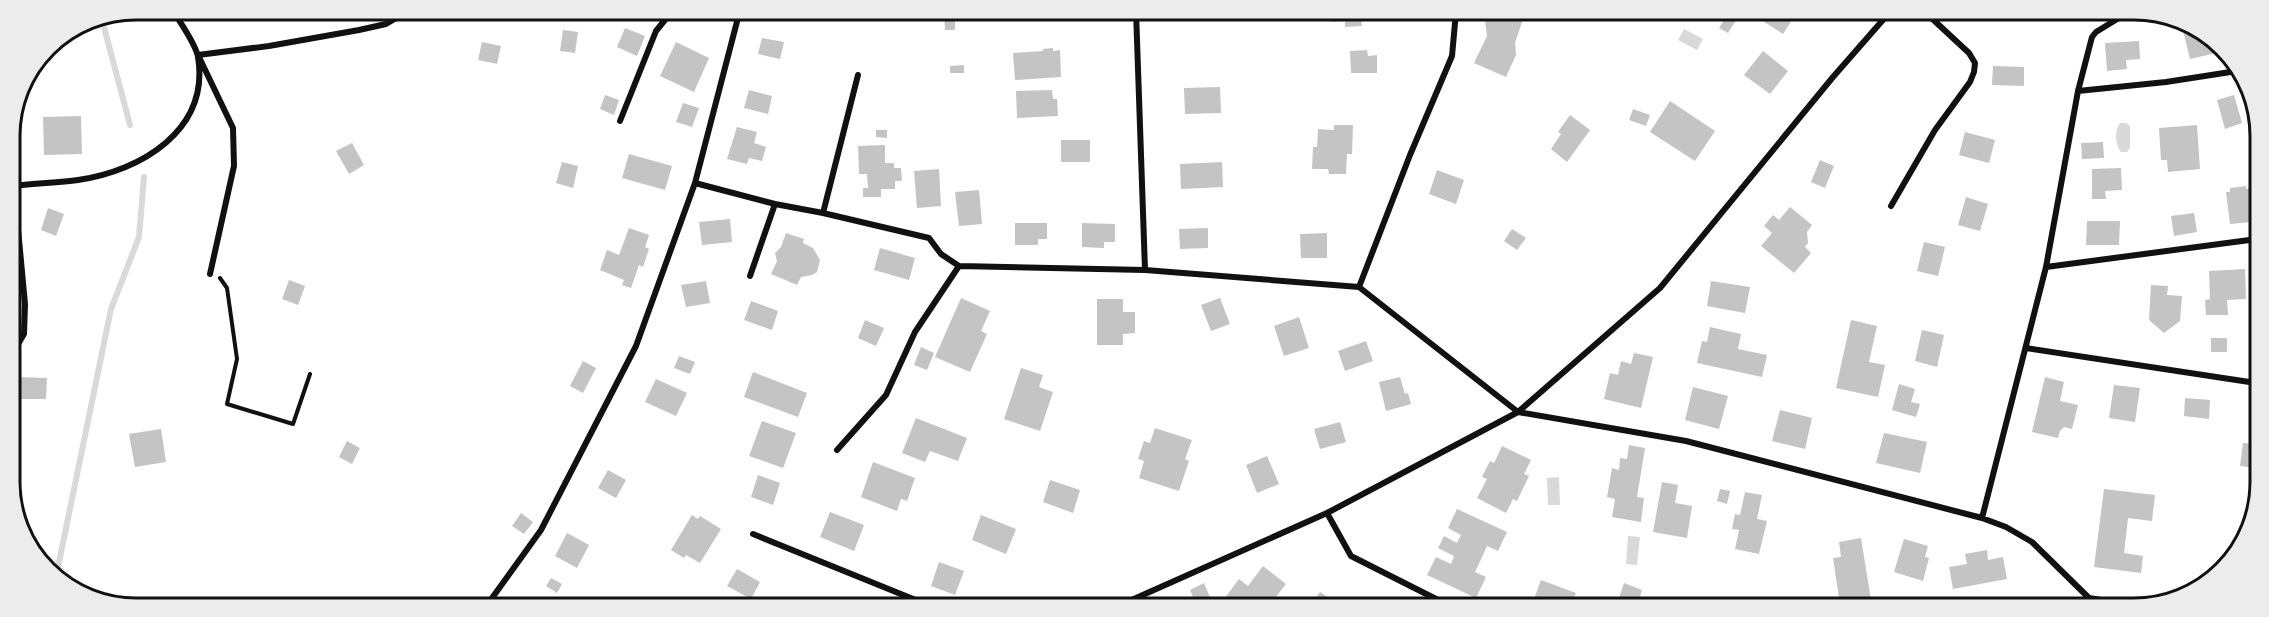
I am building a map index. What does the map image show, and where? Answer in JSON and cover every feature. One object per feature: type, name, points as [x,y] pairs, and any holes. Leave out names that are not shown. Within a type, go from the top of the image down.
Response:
[{"type":"street","points":[[178,20],[198,55],[233,128],[234,165],[210,271]]},
{"type":"street","points":[[198,55],[269,46],[368,28],[393,20]]},
{"type":"street","points":[[620,121],[656,32],[665,20]]},
{"type":"street","points":[[492,598],[541,530],[636,346],[695,183],[737,20]]},
{"type":"street","points":[[1136,20],[1145,270]]},
{"type":"street","points":[[1359,287],[1410,155],[1452,56],[1455,20]]},
{"type":"street","points":[[1137,598],[1327,513],[1518,411],[1660,288],[1833,77],[1883,20]]},
{"type":"street","points":[[1891,206],[1935,130],[1970,82],[1974,72],[1975,63],[1969,52],[1934,20]]},
{"type":"street","points":[[1982,518],[2046,267],[2078,91],[2092,38],[2096,32],[2116,20]]},
{"type":"street","points":[[20,185],[78,180],[107,173],[129,165],[162,146],[182,128],[192,109],[199,87],[198,55]]},
{"type":"street","points":[[2078,91],[2166,82],[2231,72]]},
{"type":"street","points":[[823,213],[858,75]]},
{"type":"street","points":[[695,183],[775,204],[929,238],[941,254],[959,266],[1145,270],[1359,287],[1518,411],[1686,441],[1982,518],[2006,527],[2032,542],[2088,597]]},
{"type":"street","points":[[750,276],[775,204]]},
{"type":"street","points":[[2046,267],[2250,240]]},
{"type":"street","points":[[20,259],[25,304],[24,334],[20,340]]},
{"type":"street","points":[[837,450],[886,395],[915,332],[959,266]]},
{"type":"street","points":[[2026,348],[2250,381]]},
{"type":"street","points":[[1327,513],[1351,556],[1433,597]]},
{"type":"street","points":[[753,534],[910,598]]},
{"type":"path","points":[[210,271],[227,288],[237,359],[226,404],[293,424],[310,374]]},
{"type":"shaded area","points":[[1684,29],[1703,39],[1697,50],[1678,40]]},
{"type":"shaded area","points":[[2120,123],[2130,126],[2130,148],[2127,152],[2121,152],[2116,142]]},
{"type":"shaded area","points":[[1559,477],[1560,505],[1548,505],[1547,478]]},
{"type":"shaded area","points":[[1628,536],[1640,537],[1637,565],[1626,564]]},
{"type":"building","points":[[944,20],[955,20],[955,30],[945,30]]},
{"type":"building","points":[[1331,20],[1361,20],[1362,26],[1345,27],[1345,21],[1331,22]]},
{"type":"building","points":[[1485,20],[1523,20],[1515,43],[1516,55],[1506,77],[1474,63],[1487,36]]},
{"type":"building","points":[[1724,20],[1736,20],[1728,33],[1719,28]]},
{"type":"building","points":[[1761,20],[1792,20],[1783,34]]},
{"type":"building","points":[[625,28],[645,36],[637,56],[617,47]]},
{"type":"building","points":[[563,30],[578,32],[575,53],[560,51]]},
{"type":"building","points":[[2183,31],[2216,53],[2190,59]]},
{"type":"building","points":[[762,38],[784,42],[780,59],[758,54]]},
{"type":"building","points":[[2139,41],[2140,59],[2126,60],[2127,69],[2107,71],[2105,43]]},
{"type":"building","points":[[482,42],[501,46],[497,64],[478,60]]},
{"type":"building","points":[[676,42],[709,58],[694,92],[660,76]]},
{"type":"building","points":[[1053,48],[1053,51],[1060,50],[1061,77],[1015,80],[1013,53]]},
{"type":"building","points":[[1367,50],[1368,56],[1377,55],[1377,73],[1351,73],[1350,51]]},
{"type":"building","points":[[1763,51],[1788,71],[1770,94],[1744,75]]},
{"type":"building","points":[[964,65],[964,73],[950,73],[950,66]]},
{"type":"building","points":[[1993,66],[2024,67],[2024,86],[1992,85]]},
{"type":"building","points":[[1220,87],[1221,113],[1185,114],[1184,88]]},
{"type":"building","points":[[749,90],[772,96],[768,114],[744,108]]},
{"type":"building","points":[[1052,90],[1053,99],[1057,99],[1058,116],[1017,118],[1016,91]]},
{"type":"building","points":[[605,95],[619,100],[614,115],[600,109]]},
{"type":"building","points":[[2234,95],[2242,123],[2225,129],[2217,100]]},
{"type":"building","points":[[1670,101],[1715,131],[1695,161],[1650,132]]},
{"type":"building","points":[[683,103],[699,108],[692,127],[676,122]]},
{"type":"building","points":[[1633,109],[1650,115],[1646,126],[1629,120]]},
{"type":"building","points":[[1570,115],[1590,130],[1567,162],[1551,149],[1561,134],[1558,132]]},
{"type":"building","points":[[81,116],[82,154],[44,155],[43,117]]},
{"type":"building","points":[[1334,125],[1353,125],[1352,154],[1347,154],[1346,174],[1329,174],[1328,169],[1312,169],[1313,147],[1317,147],[1318,129],[1334,130]]},
{"type":"building","points":[[2197,125],[2200,169],[2168,172],[2167,160],[2161,160],[2159,128]]},
{"type":"building","points":[[737,127],[757,132],[754,143],[766,147],[762,161],[749,158],[747,164],[727,159]]},
{"type":"building","points":[[876,130],[887,130],[887,138],[876,137]]},
{"type":"building","points":[[1965,132],[1995,140],[1989,163],[1959,155]]},
{"type":"building","points":[[1061,140],[1090,140],[1090,162],[1061,162]]},
{"type":"building","points":[[2103,142],[2104,158],[2082,159],[2081,143]]},
{"type":"building","points":[[352,143],[364,165],[349,174],[336,151]]},
{"type":"building","points":[[885,145],[885,163],[894,163],[894,168],[901,168],[902,181],[895,181],[895,189],[881,189],[881,197],[863,197],[863,188],[868,188],[867,174],[859,174],[858,146]]},
{"type":"building","points":[[629,154],[672,166],[665,190],[622,178]]},
{"type":"building","points":[[1820,160],[1834,166],[1825,188],[1811,182]]},
{"type":"building","points":[[562,162],[578,166],[573,188],[556,183]]},
{"type":"building","points":[[1222,162],[1223,187],[1181,189],[1180,164]]},
{"type":"building","points":[[2121,168],[2122,190],[2105,191],[2106,199],[2092,199],[2092,169]]},
{"type":"building","points":[[939,169],[941,206],[917,208],[914,171]]},
{"type":"building","points":[[1437,170],[1464,180],[1456,204],[1429,194]]},
{"type":"building","points":[[2246,186],[2246,189],[2250,188],[2250,222],[2230,224],[2226,192],[2230,192],[2230,188]]},
{"type":"building","points":[[979,190],[982,224],[959,226],[955,192]]},
{"type":"building","points":[[1966,197],[1988,204],[1980,231],[1958,225]]},
{"type":"building","points":[[1790,207],[1812,225],[1807,232],[1808,243],[1805,247],[1811,253],[1794,273],[1761,246],[1772,233],[1764,226],[1773,215],[1779,220]]},
{"type":"building","points":[[48,208],[64,214],[56,236],[41,230]]},
{"type":"building","points":[[2194,213],[2197,232],[2174,236],[2171,216]]},
{"type":"building","points":[[730,219],[732,242],[702,245],[699,222]]},
{"type":"building","points":[[2087,221],[2120,221],[2119,245],[2086,245]]},
{"type":"building","points":[[1015,223],[1047,223],[1047,239],[1038,239],[1038,245],[1015,245]]},
{"type":"building","points":[[1082,223],[1115,224],[1115,242],[1104,242],[1104,248],[1082,247]]},
{"type":"building","points":[[629,228],[649,235],[645,247],[649,249],[643,267],[639,265],[631,288],[622,285],[624,280],[600,270],[607,250],[619,255]]},
{"type":"building","points":[[1208,228],[1208,248],[1180,249],[1179,229]]},
{"type":"building","points":[[1512,229],[1526,238],[1517,250],[1504,241]]},
{"type":"building","points":[[786,233],[804,239],[803,243],[813,248],[820,260],[817,272],[801,277],[797,285],[771,274],[777,261],[775,253],[781,247]]},
{"type":"building","points":[[1327,233],[1327,258],[1301,258],[1300,234]]},
{"type":"building","points":[[1924,242],[1945,247],[1938,276],[1917,271]]},
{"type":"building","points":[[880,248],[915,258],[909,280],[874,270]]},
{"type":"building","points":[[2245,269],[2246,299],[2227,300],[2228,315],[2206,315],[2205,300],[2210,299],[2209,271]]},
{"type":"building","points":[[289,280],[305,286],[298,305],[282,299]]},
{"type":"building","points":[[706,281],[710,303],[686,307],[681,285]]},
{"type":"building","points":[[1711,281],[1750,287],[1745,313],[1707,306]]},
{"type":"building","points":[[2151,285],[2168,286],[2167,295],[2182,296],[2180,321],[2164,333],[2149,320]]},
{"type":"building","points":[[961,298],[990,311],[981,331],[987,334],[970,372],[935,357]]},
{"type":"building","points":[[1220,298],[1230,324],[1211,331],[1201,305]]},
{"type":"building","points":[[1097,299],[1123,299],[1123,312],[1135,312],[1135,333],[1123,334],[1123,345],[1097,345]]},
{"type":"building","points":[[751,301],[778,311],[772,330],[744,320]]},
{"type":"building","points":[[1299,317],[1309,348],[1284,356],[1274,326]]},
{"type":"building","points":[[865,320],[884,328],[876,346],[858,338]]},
{"type":"building","points":[[1851,320],[1877,326],[1869,362],[1885,365],[1878,397],[1836,388]]},
{"type":"building","points":[[1710,327],[1741,334],[1738,349],[1767,355],[1762,377],[1697,363],[1702,341],[1707,342]]},
{"type":"building","points":[[1922,330],[1944,335],[1937,367],[1915,361]]},
{"type":"building","points":[[2211,338],[2227,338],[2227,352],[2211,352]]},
{"type":"building","points":[[1366,341],[1373,361],[1345,371],[1338,351]]},
{"type":"building","points":[[921,347],[934,353],[927,370],[914,365]]},
{"type":"building","points":[[1634,353],[1653,357],[1641,408],[1604,399],[1610,373],[1618,375],[1621,361],[1631,364]]},
{"type":"building","points":[[679,356],[695,362],[690,374],[674,368]]},
{"type":"building","points":[[583,361],[596,368],[583,393],[570,386]]},
{"type":"building","points":[[1021,368],[1043,375],[1039,387],[1053,392],[1040,431],[1004,419]]},
{"type":"building","points":[[753,372],[807,393],[798,417],[744,397]]},
{"type":"building","points":[[20,377],[47,378],[46,399],[20,399]]},
{"type":"building","points":[[1400,377],[1411,404],[1386,411],[1379,382]]},
{"type":"building","points":[[2045,377],[2064,382],[2060,401],[2078,405],[2072,429],[2064,427],[2058,438],[2032,432]]},
{"type":"building","points":[[656,379],[687,393],[676,416],[645,402]]},
{"type":"building","points":[[1899,384],[1915,389],[1911,402],[1920,404],[1916,417],[1892,410]]},
{"type":"building","points":[[2114,385],[2140,388],[2135,422],[2109,418]]},
{"type":"building","points":[[1693,387],[1728,396],[1719,429],[1685,420]]},
{"type":"building","points":[[2185,398],[2210,400],[2209,419],[2184,416]]},
{"type":"building","points":[[1780,410],[1812,418],[1805,449],[1772,441]]},
{"type":"building","points":[[916,418],[967,438],[958,461],[930,451],[925,462],[902,453]]},
{"type":"building","points":[[762,421],[796,433],[783,468],[749,456]]},
{"type":"building","points":[[1340,422],[1346,442],[1320,449],[1314,429]]},
{"type":"building","points":[[1155,428],[1192,440],[1185,459],[1189,461],[1179,491],[1139,478],[1144,461],[1138,459],[1144,441],[1150,443]]},
{"type":"building","points":[[161,429],[166,462],[135,467],[129,434]]},
{"type":"building","points":[[1884,433],[1927,442],[1920,473],[1876,463]]},
{"type":"building","points":[[347,441],[360,448],[352,464],[339,457]]},
{"type":"building","points":[[2243,443],[2250,444],[2250,467],[2240,466]]},
{"type":"building","points":[[1629,445],[1645,448],[1637,497],[1644,498],[1641,522],[1612,517],[1615,499],[1607,497],[1612,468],[1619,470],[1620,458],[1627,459]]},
{"type":"building","points":[[1502,446],[1531,460],[1524,474],[1529,476],[1517,501],[1513,499],[1506,513],[1477,498],[1487,479],[1482,477],[1490,461],[1494,463]]},
{"type":"building","points":[[1267,456],[1279,484],[1257,493],[1246,465]]},
{"type":"building","points":[[873,462],[915,478],[907,501],[901,499],[897,511],[861,497]]},
{"type":"building","points":[[608,470],[626,480],[616,498],[598,488]]},
{"type":"building","points":[[758,475],[780,483],[773,505],[751,497]]},
{"type":"building","points":[[1050,480],[1080,490],[1073,513],[1043,502]]},
{"type":"building","points":[[1662,482],[1678,485],[1675,503],[1692,506],[1687,538],[1653,532]]},
{"type":"building","points":[[1720,489],[1730,491],[1727,504],[1717,501]]},
{"type":"building","points":[[2104,489],[2155,495],[2152,521],[2128,518],[2124,553],[2143,556],[2141,573],[2094,567]]},
{"type":"building","points":[[1745,492],[1762,495],[1757,519],[1767,521],[1759,554],[1735,549],[1739,530],[1732,529],[1735,514],[1740,515]]},
{"type":"building","points":[[1457,509],[1507,532],[1498,551],[1487,546],[1475,572],[1486,577],[1476,597],[1427,575],[1436,557],[1451,564],[1454,556],[1438,548],[1444,536],[1457,543],[1461,535],[1448,528]]},
{"type":"building","points":[[830,512],[864,525],[854,551],[820,537]]},
{"type":"building","points":[[521,513],[533,522],[524,534],[512,526]]},
{"type":"building","points":[[692,515],[698,519],[700,516],[721,529],[700,563],[686,555],[684,558],[671,550]]},
{"type":"building","points":[[981,515],[1016,529],[1006,554],[972,540]]},
{"type":"building","points":[[567,533],[589,545],[577,568],[555,556]]},
{"type":"building","points":[[1861,538],[1871,597],[1839,597],[1833,558],[1841,557],[1839,542]]},
{"type":"building","points":[[1904,539],[1928,546],[1925,557],[1929,558],[1923,581],[1894,572]]},
{"type":"building","points":[[1987,550],[1988,560],[2003,557],[2007,579],[1953,589],[1949,567],[1967,564],[1965,554]]},
{"type":"building","points":[[939,562],[964,571],[955,595],[931,586]]},
{"type":"building","points":[[1263,566],[1286,584],[1276,597],[1225,597],[1239,579],[1248,586]]},
{"type":"building","points":[[737,569],[760,582],[752,598],[727,586]]},
{"type":"building","points":[[551,578],[562,584],[557,593],[546,586]]},
{"type":"building","points":[[1541,580],[1576,593],[1574,597],[1535,597]]},
{"type":"building","points":[[1204,583],[1210,597],[1193,597],[1190,590]]},
{"type":"building","points":[[1624,583],[1642,590],[1640,597],[1619,597]]},
{"type":"building","points":[[1320,592],[1328,597],[1316,597]]},
{"type":"waterway","points":[[103,25],[130,125]]},
{"type":"waterway","points":[[58,568],[111,309],[139,237],[144,177]]}]
